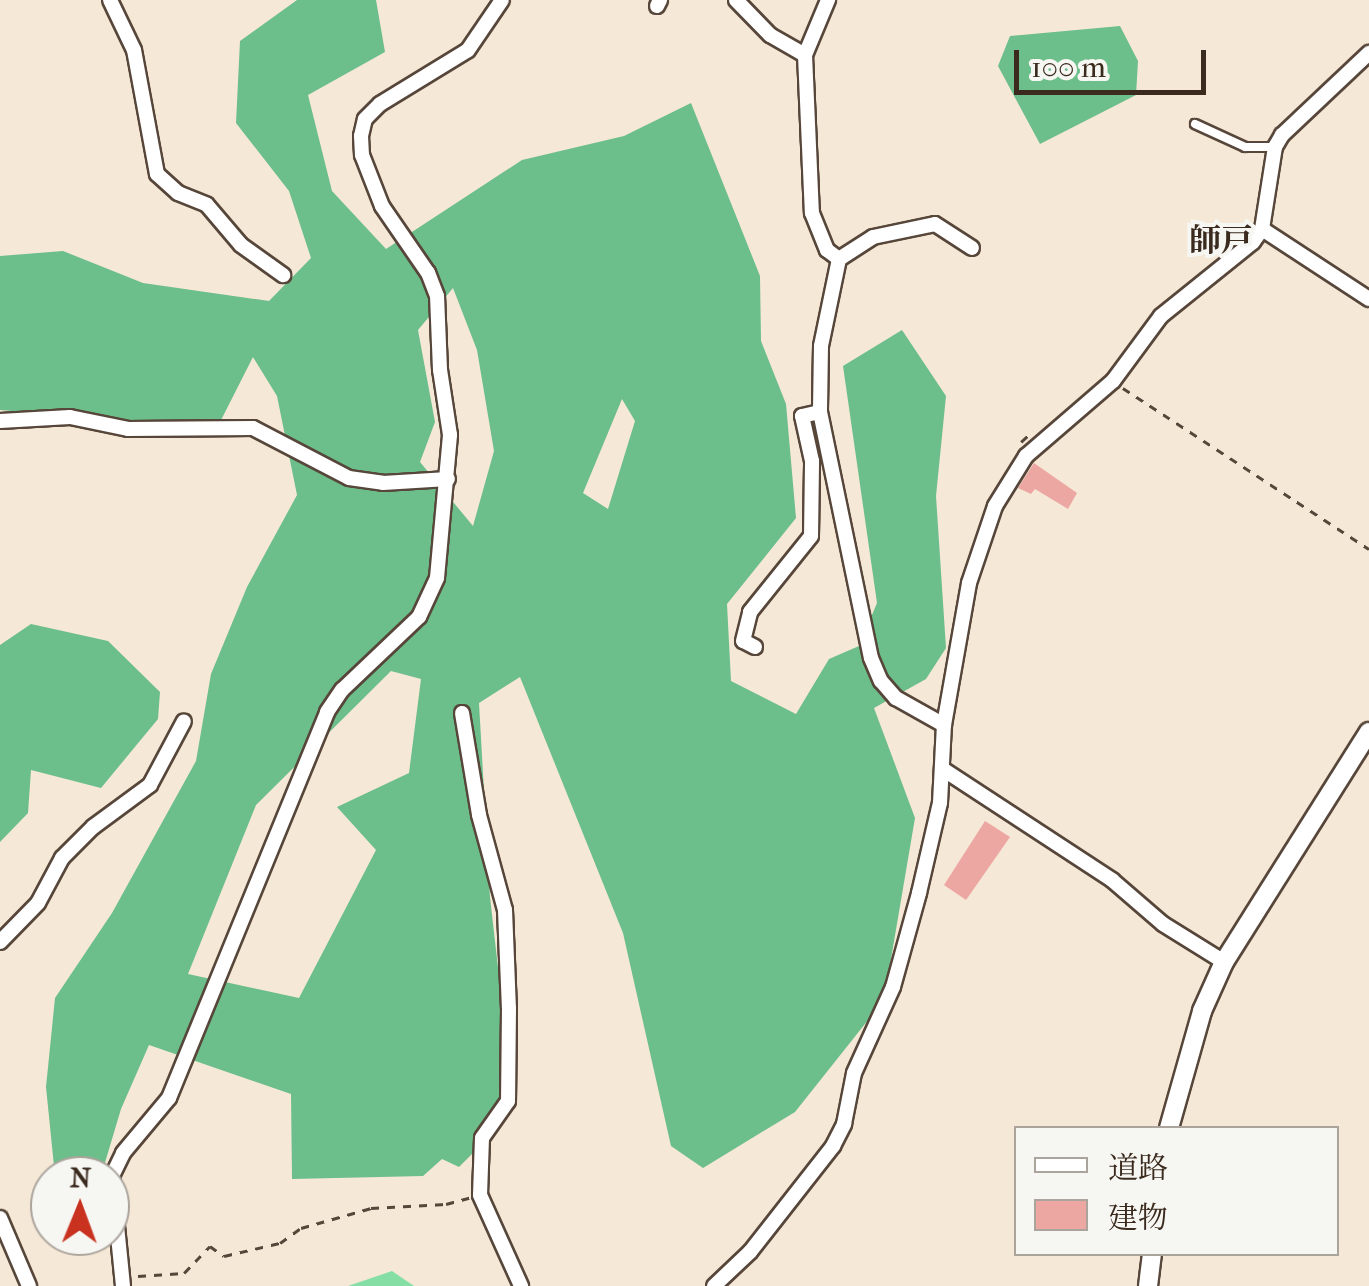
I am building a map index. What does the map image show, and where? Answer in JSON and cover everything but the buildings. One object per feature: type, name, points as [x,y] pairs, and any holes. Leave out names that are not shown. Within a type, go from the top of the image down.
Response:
[{"type":"street","points":[[110,0],[134,50],[157,174],[178,193],[207,205],[241,246],[283,275]]},
{"type":"street","points":[[122,1281],[112,1176],[123,1153],[169,1098],[327,712],[342,690],[406,630],[430,597],[440,558],[450,435],[440,370],[437,296],[428,273],[382,206],[362,155],[361,136],[365,120],[380,104],[468,50],[502,0]]},
{"type":"street","points":[[736,0],[770,35],[804,55]]},
{"type":"street","points":[[828,0],[804,55],[812,213],[827,250],[839,259]]},
{"type":"street","points":[[714,1286],[750,1252],[833,1146],[844,1124],[854,1073],[893,988],[924,875],[944,770],[944,726],[970,584],[995,506],[1026,456],[1112,381],[1161,316],[1224,269],[1262,229],[1275,147],[1282,135],[1369,53]]},
{"type":"street","points":[[944,726],[896,698],[881,681],[871,658],[820,412],[821,346],[839,259],[873,237],[935,224],[972,248]]},
{"type":"street","points":[[1262,229],[1369,299]]},
{"type":"street","points":[[754,647],[744,641],[750,612],[812,536],[812,461],[802,416],[820,412]]},
{"type":"street","points":[[0,421],[70,417],[128,428],[252,428],[274,435],[296,454],[350,478],[383,484],[448,479]]},
{"type":"street","points":[[462,713],[478,815],[505,910],[509,1008],[508,1101],[482,1138],[480,1195],[521,1286]]},
{"type":"street","points":[[0,942],[38,903],[62,858],[93,827],[150,785],[184,721]]},
{"type":"street","points":[[1170,1126],[1202,1011],[1224,962],[1369,732]]},
{"type":"street","points":[[944,770],[1112,880],[1163,924],[1224,962]]},
{"type":"street","points":[[0,1218],[29,1286]]},
{"type":"street","points":[[1148,1286],[1152,1256]]},
{"type":"lane","points":[[1195,124],[1235,144],[1275,147]]},
{"type":"path","points":[[1112,381],[1369,549]]},
{"type":"path","points":[[122,1281],[184,1273],[210,1246],[224,1256],[280,1243],[301,1228],[371,1208],[414,1202],[446,1204],[480,1195]]},
{"type":"green space","points":[[297,0],[376,0],[385,52],[308,95],[332,191],[386,249],[522,160],[624,136],[691,103],[760,276],[761,341],[786,404],[796,518],[727,604],[731,681],[796,714],[829,659],[859,646],[877,603],[843,366],[902,330],[946,396],[936,496],[946,648],[926,679],[874,708],[915,818],[884,1000],[795,1112],[703,1168],[671,1146],[623,933],[520,677],[479,703],[490,897],[508,1056],[501,1125],[459,1167],[442,1159],[423,1176],[292,1179],[291,1094],[149,1045],[121,1109],[107,1156],[53,1156],[46,1087],[55,998],[112,913],[196,761],[211,674],[247,587],[297,495],[277,396],[253,357],[217,428],[0,410],[0,256],[63,251],[143,283],[269,301],[311,258],[289,191],[236,123],[240,41]],"holes":[[[453,288],[477,350],[494,451],[473,526],[420,462],[435,422],[418,330]],[[622,399],[635,421],[608,509],[583,493]],[[391,671],[421,679],[409,773],[337,807],[376,850],[299,998],[188,974],[256,805]]]},
{"type":"green space","points":[[1120,26],[1138,61],[1136,95],[1040,144],[998,66],[1010,36]]},
{"type":"green space","points":[[31,624],[108,641],[160,692],[158,719],[101,788],[31,770],[28,813],[0,842],[0,645]]},
{"type":"green space","points":[[392,1271],[414,1286],[348,1286]]},
{"type":"district","name":"師戸","points":[[1221,241]]}]
